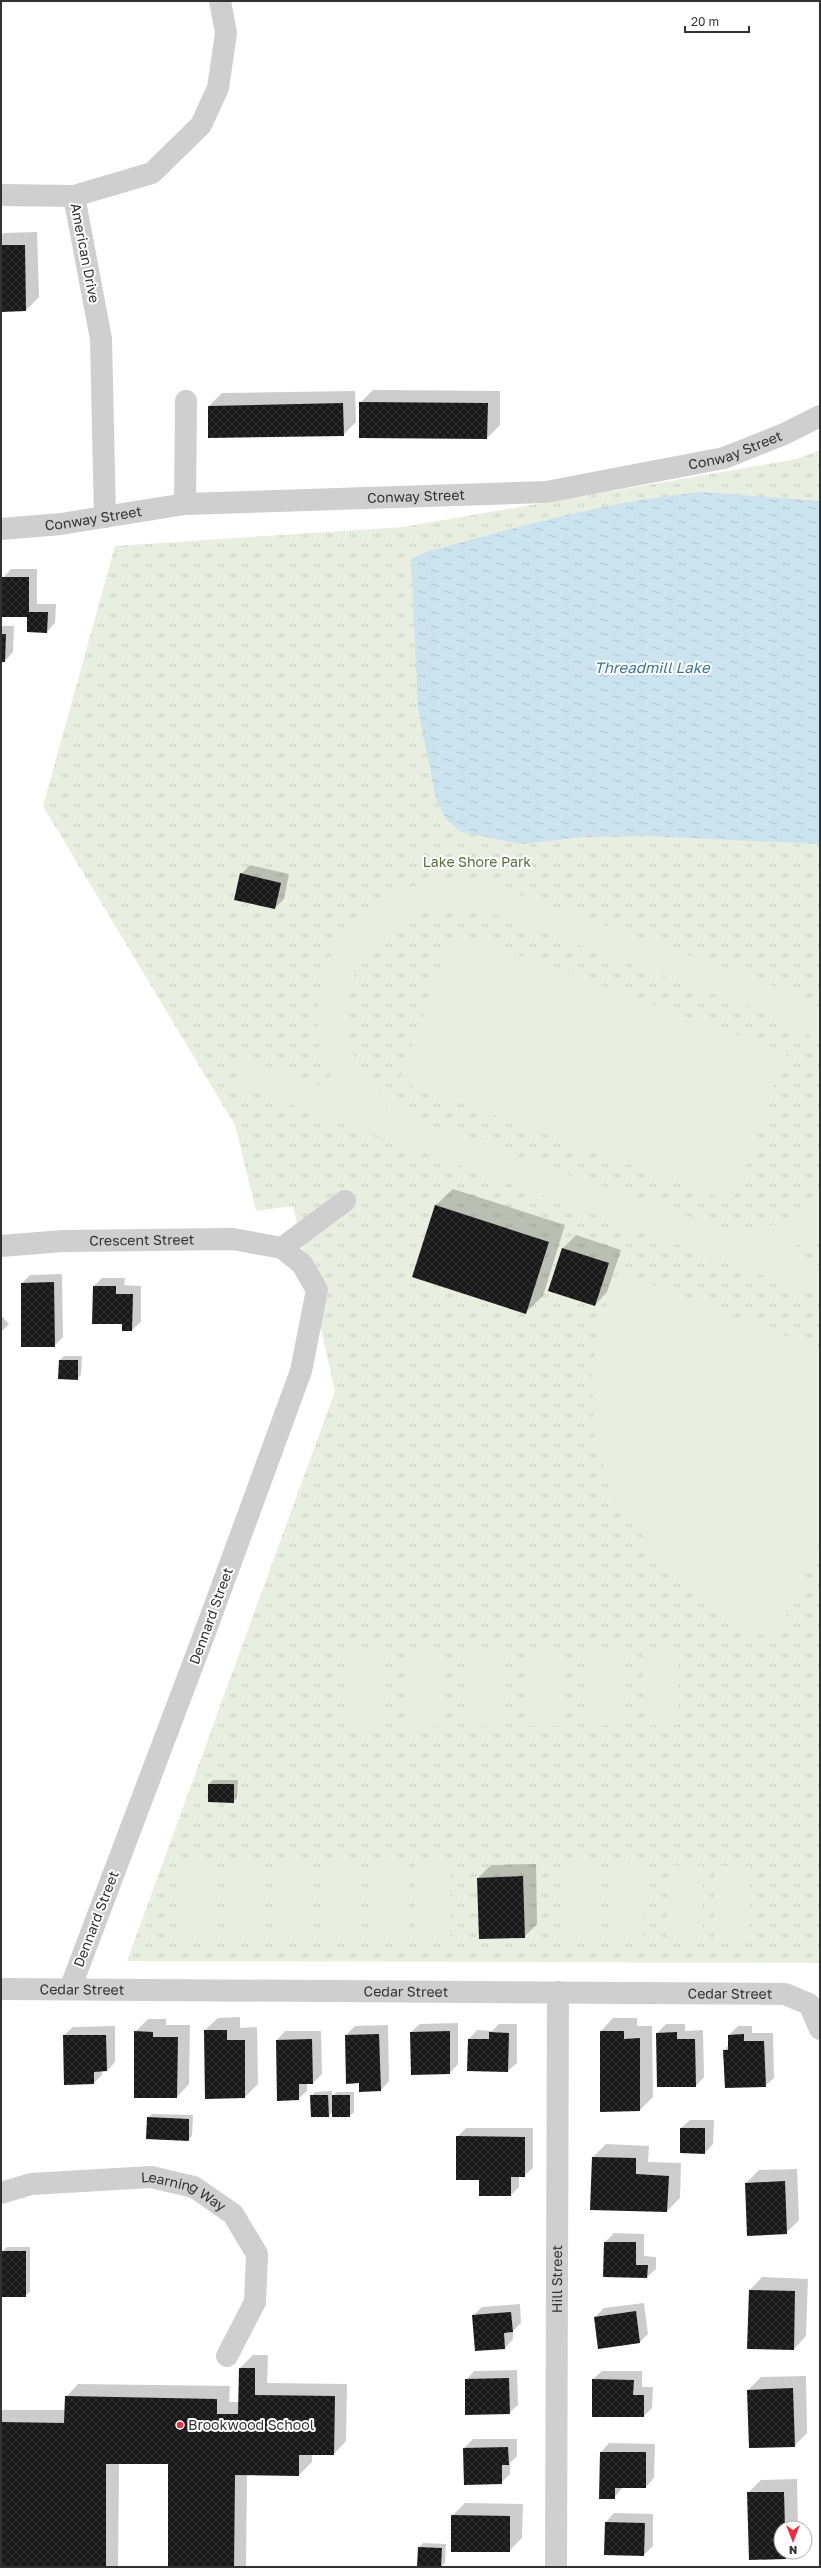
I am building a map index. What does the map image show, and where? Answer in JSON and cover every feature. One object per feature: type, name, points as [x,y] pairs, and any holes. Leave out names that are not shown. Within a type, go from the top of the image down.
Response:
[{"type":"street","name":"American Drive","points":[[105,517],[101,339],[74,196],[152,173],[201,125],[218,88],[226,33],[220,1]]},
{"type":"street","points":[[1,196],[74,196]]},
{"type":"street","points":[[185,504],[186,401]]},
{"type":"street","name":"Conway Street","points":[[1,529],[61,524],[185,504],[546,492],[724,458],[784,434],[820,416]]},
{"type":"street","points":[[282,1248],[345,1201]]},
{"type":"street","name":"Crescent Street","points":[[1,1246],[63,1241],[233,1239],[282,1248]]},
{"type":"street","name":"Dennard Street","points":[[70,1989],[207,1627],[301,1371],[317,1290],[302,1264],[282,1248]]},
{"type":"street","name":"Cedar Street","points":[[1,1989],[785,1994],[809,2004],[820,2029]]},
{"type":"street","name":"Hill Street","points":[[556,2567],[558,1992]]},
{"type":"street","name":"Learning Way","points":[[1,2193],[31,2184],[151,2177],[194,2187],[233,2214],[257,2254],[255,2302],[227,2356]]},
{"type":"green space","name":"Lake Shore Park","points":[[820,450],[820,1963],[127,1961],[335,1391],[293,1206],[256,1211],[235,1125],[43,806],[115,546],[403,527],[797,459]]},
{"type":"green space","points":[[444,880],[470,880],[493,885],[785,990],[820,1007],[820,1045],[807,1033],[775,1016],[488,912],[444,907],[430,909],[412,915],[396,924],[369,950],[359,965],[352,982],[347,1000],[346,1019],[348,1040],[363,1074],[386,1100],[406,1116],[724,1229],[750,1229],[775,1224],[799,1215],[820,1198],[820,1235],[783,1252],[820,1266],[820,1296],[234,1084],[243,1057],[338,1092],[322,1055],[318,1033],[317,1011],[327,967],[337,946],[349,928],[365,911],[383,898],[405,889]]},
{"type":"green space","points":[[454,932],[787,1053],[732,1202],[399,1081]]},
{"type":"green space","points":[[619,1272],[820,1349],[820,1542],[775,1641],[720,1614],[667,1570],[616,1499],[598,1453],[593,1415],[592,1371],[610,1290]]},
{"type":"green space","points":[[620,1648],[620,1725],[584,1726],[584,1649]]},
{"type":"green space","points":[[678,1648],[679,1725],[644,1725],[643,1649]]},
{"type":"green space","points":[[502,1649],[503,1726],[467,1727],[466,1650]]},
{"type":"green space","points":[[525,1649],[561,1649],[561,1726],[526,1726]]},
{"type":"green space","points":[[407,1650],[443,1650],[444,1726],[408,1727]]},
{"type":"green space","points":[[348,1651],[384,1651],[385,1728],[349,1728]]},
{"type":"green space","points":[[181,1860],[217,1861],[216,1938],[180,1937]]},
{"type":"green space","points":[[227,1861],[263,1862],[263,1939],[227,1938]]},
{"type":"green space","points":[[275,1862],[311,1862],[310,1939],[274,1939]]},
{"type":"green space","points":[[322,1862],[357,1862],[356,1939],[320,1939]]},
{"type":"green space","points":[[369,1862],[405,1862],[404,1939],[368,1939]]},
{"type":"green space","points":[[415,1862],[451,1862],[451,1940],[415,1939]]},
{"type":"green space","points":[[562,1863],[597,1863],[597,1940],[561,1940]]},
{"type":"green space","points":[[609,1864],[644,1864],[643,1942],[608,1941]]},
{"type":"green space","points":[[668,1865],[703,1866],[703,1943],[667,1942]]},
{"type":"green space","points":[[715,1866],[750,1866],[749,1944],[714,1943]]},
{"type":"water","name":"Threadmill Lake","points":[[702,492],[820,501],[820,844],[647,836],[584,837],[521,844],[461,832],[446,819],[436,799],[418,708],[411,559],[426,552],[494,533],[597,508],[667,496]]},
{"type":"building","points":[[1,245],[25,245],[26,311],[1,312]]},
{"type":"building","points":[[359,402],[488,403],[487,439],[359,438]]},
{"type":"building","points":[[343,403],[344,436],[208,438],[208,406]]},
{"type":"building","points":[[1,577],[29,577],[29,612],[48,612],[47,633],[27,632],[27,617],[1,617]]},
{"type":"building","points":[[1,634],[6,634],[5,662],[1,662]]},
{"type":"building","points":[[240,873],[281,883],[275,909],[234,900]]},
{"type":"building","points":[[435,1205],[549,1242],[526,1314],[412,1277]]},
{"type":"building","points":[[562,1248],[609,1263],[595,1306],[548,1291]]},
{"type":"building","points":[[54,1282],[55,1347],[21,1347],[21,1283]]},
{"type":"building","points":[[93,1286],[116,1286],[116,1294],[133,1294],[132,1331],[122,1331],[122,1324],[92,1324]]},
{"type":"building","points":[[59,1360],[78,1360],[78,1380],[58,1379]]},
{"type":"building","points":[[208,1784],[234,1784],[234,1803],[208,1802]]},
{"type":"building","points":[[523,1876],[525,1938],[479,1939],[477,1878]]},
{"type":"building","points":[[204,2030],[227,2030],[227,2040],[245,2040],[245,2098],[205,2099]]},
{"type":"building","points":[[134,2031],[153,2032],[153,2037],[178,2037],[177,2098],[134,2098]]},
{"type":"building","points":[[450,2031],[450,2074],[411,2075],[410,2032]]},
{"type":"building","points":[[600,2031],[624,2031],[624,2039],[640,2038],[640,2111],[600,2112]]},
{"type":"building","points":[[489,2032],[509,2033],[508,2072],[467,2071],[468,2039],[489,2039]]},
{"type":"building","points":[[677,2032],[677,2039],[695,2039],[696,2087],[657,2087],[656,2033]]},
{"type":"building","points":[[379,2034],[381,2091],[359,2092],[359,2083],[346,2084],[345,2035]]},
{"type":"building","points":[[744,2034],[744,2041],[764,2041],[766,2087],[725,2088],[723,2050],[728,2050],[728,2035]]},
{"type":"building","points":[[63,2035],[106,2035],[107,2071],[94,2072],[94,2084],[64,2085]]},
{"type":"building","points":[[312,2039],[313,2084],[299,2084],[299,2100],[277,2101],[276,2040]]},
{"type":"building","points":[[310,2095],[328,2095],[329,2117],[311,2117]]},
{"type":"building","points":[[332,2095],[350,2095],[350,2117],[332,2117]]},
{"type":"building","points":[[147,2117],[189,2119],[189,2141],[146,2139]]},
{"type":"building","points":[[680,2128],[705,2128],[705,2154],[680,2153]]},
{"type":"building","points":[[456,2136],[525,2137],[525,2177],[511,2177],[511,2196],[479,2196],[479,2180],[456,2180]]},
{"type":"building","points":[[592,2157],[636,2158],[636,2174],[669,2176],[667,2212],[590,2210]]},
{"type":"building","points":[[785,2181],[787,2234],[747,2236],[745,2183]]},
{"type":"building","points":[[604,2242],[636,2242],[636,2265],[648,2265],[647,2278],[603,2277]]},
{"type":"building","points":[[2,2251],[26,2251],[26,2297],[1,2297]]},
{"type":"building","points":[[749,2290],[795,2291],[794,2350],[747,2349]]},
{"type":"building","points":[[636,2311],[640,2343],[598,2349],[594,2317]]},
{"type":"building","points":[[511,2312],[513,2332],[504,2333],[505,2349],[475,2351],[472,2315]]},
{"type":"building","points":[[239,2368],[255,2368],[255,2395],[335,2396],[334,2455],[299,2455],[299,2476],[235,2475],[234,2567],[168,2567],[168,2464],[106,2464],[106,2567],[1,2567],[1,2422],[64,2423],[65,2396],[217,2399],[217,2414],[238,2414]]},
{"type":"building","points":[[509,2378],[510,2414],[465,2415],[465,2379]]},
{"type":"building","points":[[592,2379],[634,2380],[633,2395],[644,2395],[644,2417],[592,2417]]},
{"type":"building","points":[[793,2388],[795,2447],[749,2448],[747,2390]]},
{"type":"building","points":[[508,2447],[509,2465],[502,2465],[502,2484],[464,2485],[463,2448]]},
{"type":"building","points":[[600,2452],[646,2452],[646,2488],[615,2488],[615,2499],[599,2499]]},
{"type":"building","points":[[747,2492],[784,2492],[785,2520],[773,2520],[773,2559],[749,2560]]},
{"type":"building","points":[[451,2515],[510,2516],[510,2552],[451,2552]]},
{"type":"building","points":[[605,2522],[645,2523],[644,2556],[604,2555]]},
{"type":"building","points":[[418,2547],[442,2548],[441,2567],[417,2567]]},
{"type":"place","name":"Brookwood School","points":[[180,2425]]}]
